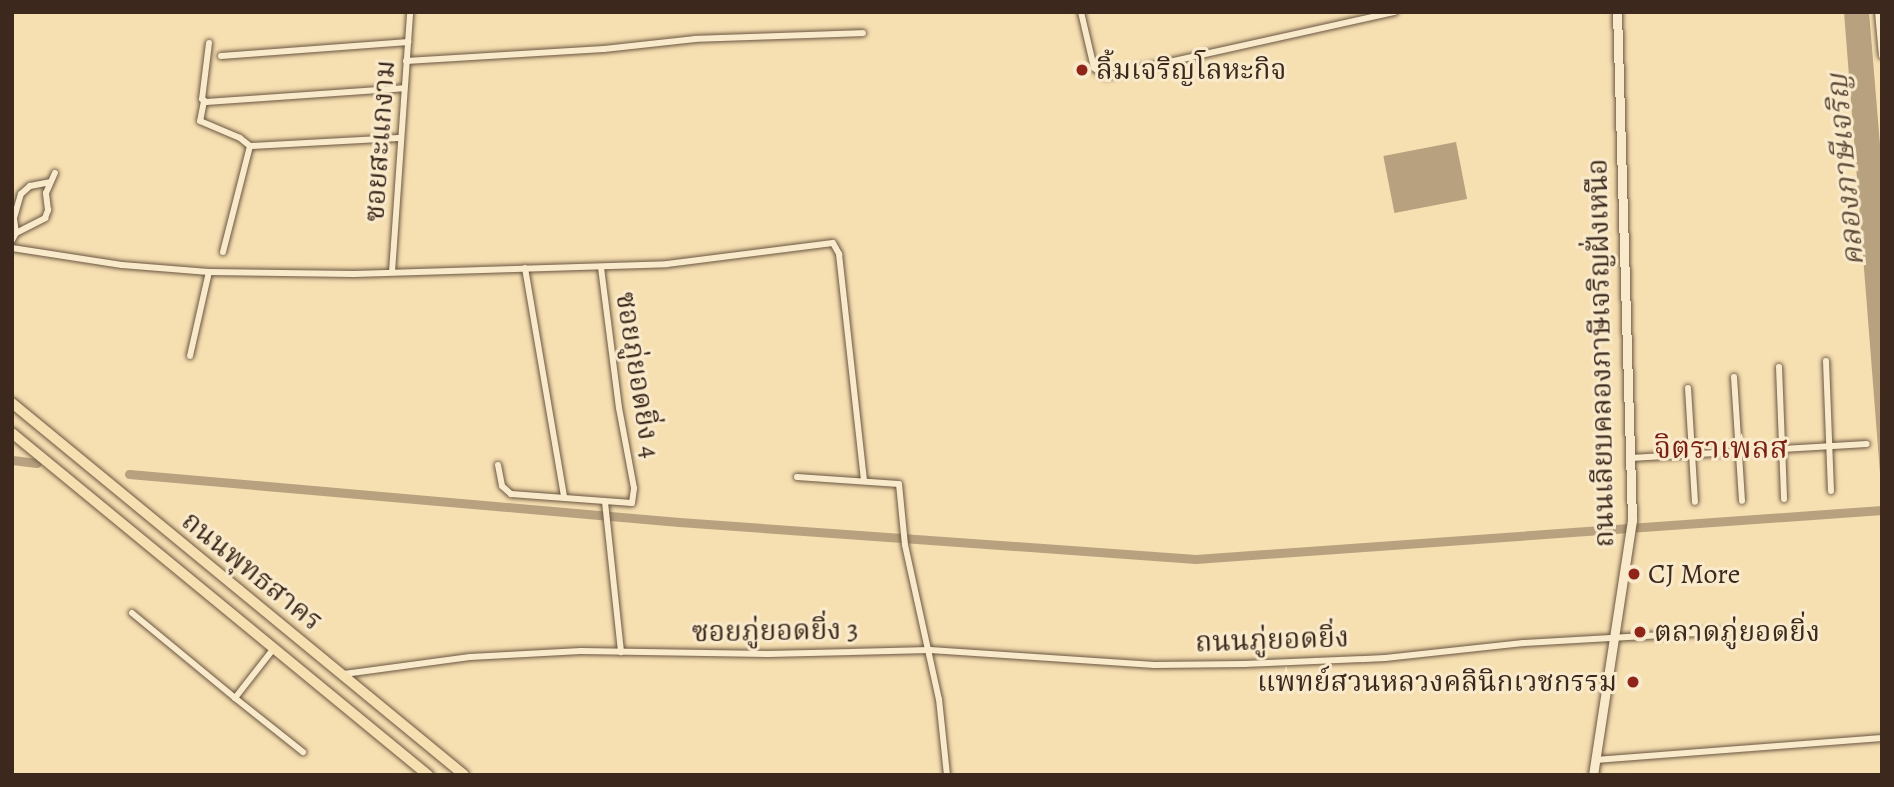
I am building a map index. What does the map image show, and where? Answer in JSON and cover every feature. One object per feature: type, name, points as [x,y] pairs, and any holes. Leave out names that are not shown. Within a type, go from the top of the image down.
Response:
[{"type":"main road","name":"ถนนเลียบคลองภาษีเจริญฝั่งเหนือ","points":[[1593,775],[1632,520],[1617,12]]},
{"type":"main road","name":"ถนนพุทธสาคร","points":[[12,403],[464,775]]},
{"type":"main road","name":"ถนนพุทธสาคร","points":[[12,433],[428,775]]},
{"type":"street","name":"ซอยสะแกงาม","points":[[391,272],[410,12]]},
{"type":"street","points":[[1081,12],[1094,68],[1106,76],[1395,12]]},
{"type":"street","points":[[1878,12],[1882,56]]},
{"type":"street","points":[[407,61],[604,49],[695,38],[863,33]]},
{"type":"street","points":[[221,56],[408,42]]},
{"type":"street","points":[[209,43],[200,121],[240,138],[250,146],[400,138]]},
{"type":"street","points":[[204,101],[404,89]]},
{"type":"street","points":[[223,252],[250,146]]},
{"type":"street","points":[[12,240],[16,233],[45,218],[48,210],[46,193],[55,173]]},
{"type":"street","points":[[16,233],[15,218],[21,194],[30,186],[50,182]]},
{"type":"street","points":[[12,248],[122,265],[209,271],[391,272],[667,264],[833,243],[839,254],[864,481]]},
{"type":"street","name":"ซอยภู่ยอดยิ่ง 4","points":[[601,267],[619,408],[634,488],[632,503],[605,502]]},
{"type":"street","points":[[525,268],[564,497]]},
{"type":"street","points":[[190,356],[209,271]]},
{"type":"street","points":[[1826,361],[1831,491]]},
{"type":"street","points":[[1779,367],[1784,499]]},
{"type":"street","points":[[1734,377],[1742,501]]},
{"type":"street","points":[[1688,387],[1695,502]]},
{"type":"street","points":[[1631,458],[1867,444]]},
{"type":"street","points":[[498,465],[505,491],[605,502],[621,652]]},
{"type":"street","points":[[797,477],[899,484],[905,545],[929,650],[947,775]]},
{"type":"street","points":[[132,613],[303,752]]},
{"type":"street","points":[[1615,638],[1733,631]]},
{"type":"street","name":"ถนนภู่ยอดยิ่ง","points":[[929,650],[1154,665],[1244,664],[1385,658],[1523,643],[1615,638]]},
{"type":"street","points":[[235,698],[274,648]]},
{"type":"street","name":"ซอยภู่ยอดยิ่ง 3","points":[[342,675],[470,657],[621,652],[768,654],[929,650]]},
{"type":"street","points":[[1595,760],[1882,738]]},
{"type":"shaded area","points":[[1844,12],[1869,12],[1882,169],[1882,499]]},
{"type":"shaded area","points":[[1456,142],[1467,199],[1394,213],[1383,156]]},
{"type":"waterway","points":[[12,460],[37,463]]},
{"type":"waterway","points":[[129,474],[679,522],[1196,559],[1882,510]]},
{"type":"place","name":"ลิ้มเจริญโลหะกิจ","points":[[1082,70]]},
{"type":"place","name":"CJ More","points":[[1634,574]]},
{"type":"place","name":"ตลาดภู่ยอดยิ่ง","points":[[1640,632]]},
{"type":"place","name":"แพทย์สวนหลวงคลินิกเวชกรรม","points":[[1633,682]]},
{"type":"district","name":"จิตราเพลส","points":[[1721,448]]},
{"type":"water label","name":"คลองภาษีเจริญ","points":[[1845,170]]}]
